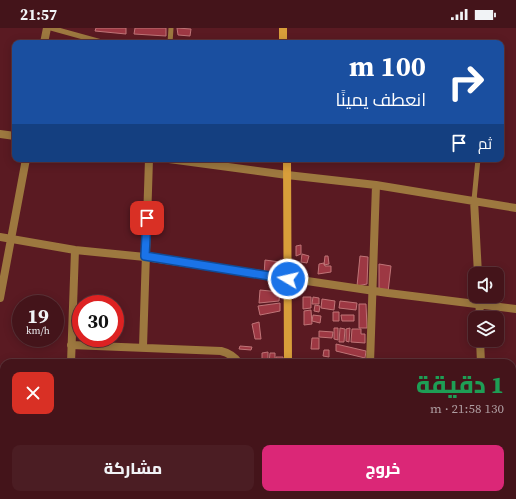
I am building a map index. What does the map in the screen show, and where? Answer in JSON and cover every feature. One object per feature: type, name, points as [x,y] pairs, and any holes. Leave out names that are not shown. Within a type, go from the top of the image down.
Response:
[{"type":"street","points":[[45,40],[47,28]]},
{"type":"street","points":[[283,28],[284,40]]},
{"type":"street","points":[[0,134],[12,136]]},
{"type":"street","points":[[0,298],[25,162]]},
{"type":"street","points":[[143,347],[149,162]]},
{"type":"street","points":[[191,162],[287,175],[376,184],[516,208]]},
{"type":"street","points":[[287,162],[288,359]]},
{"type":"street","points":[[370,359],[376,184]]},
{"type":"street","points":[[474,200],[478,267]]},
{"type":"street","points":[[0,237],[74,250],[145,256],[288,279],[516,309]]},
{"type":"street","points":[[73,295],[74,250]]},
{"type":"street","points":[[479,305],[479,311]]},
{"type":"street","points":[[71,359],[72,345]]},
{"type":"street","points":[[124,346],[221,351],[232,355],[236,359]]},
{"type":"street","points":[[480,347],[481,359]]},
{"type":"lane","points":[[52,28],[94,40]]},
{"type":"lane","points":[[170,40],[171,28]]},
{"type":"lane","points":[[474,200],[478,162]]},
{"type":"building","points":[[96,28],[126,28],[126,34],[95,31]]},
{"type":"building","points":[[135,28],[166,28],[166,36],[134,34]]},
{"type":"building","points":[[177,28],[191,29],[190,36],[178,35]]},
{"type":"building","points":[[301,245],[301,254],[296,256],[296,246]]},
{"type":"building","points":[[302,254],[309,256],[307,263],[301,262]]},
{"type":"building","points":[[325,256],[328,256],[329,264],[324,265]]},
{"type":"building","points":[[360,256],[368,257],[367,284],[357,286]]},
{"type":"building","points":[[265,260],[280,262],[279,276],[264,275]]},
{"type":"building","points":[[324,263],[325,266],[331,266],[331,272],[318,274],[319,264]]},
{"type":"building","points":[[379,264],[391,266],[388,292],[379,289]]},
{"type":"building","points":[[260,290],[280,292],[279,301],[259,303]]},
{"type":"building","points":[[303,297],[311,297],[311,308],[303,309]]},
{"type":"building","points":[[313,297],[319,298],[319,304],[312,304]]},
{"type":"building","points":[[322,299],[335,301],[334,310],[321,308]]},
{"type":"building","points":[[340,301],[357,303],[356,310],[339,308]]},
{"type":"building","points":[[280,303],[280,311],[260,315],[258,306]]},
{"type":"building","points":[[359,304],[366,304],[367,328],[359,328]]},
{"type":"building","points":[[315,305],[320,306],[319,312],[314,311]]},
{"type":"building","points":[[311,310],[312,324],[304,325],[304,311]]},
{"type":"building","points":[[333,312],[339,312],[339,321],[333,321]]},
{"type":"building","points":[[313,315],[321,316],[320,323],[312,321]]},
{"type":"building","points":[[341,315],[354,315],[354,321],[342,321]]},
{"type":"building","points":[[259,322],[261,339],[255,339],[252,324]]},
{"type":"building","points":[[334,328],[338,328],[338,340],[334,339]]},
{"type":"building","points":[[340,328],[345,329],[344,342],[339,342]]},
{"type":"building","points":[[350,328],[349,342],[346,341],[346,329]]},
{"type":"building","points":[[352,329],[361,329],[361,334],[365,334],[365,343],[351,342]]},
{"type":"building","points":[[319,331],[333,332],[332,338],[319,337]]},
{"type":"building","points":[[312,338],[319,338],[319,349],[311,349]]},
{"type":"building","points":[[336,344],[366,351],[365,358],[336,351]]},
{"type":"building","points":[[240,346],[252,347],[251,350],[239,349]]},
{"type":"building","points":[[324,350],[329,350],[329,357],[323,356]]},
{"type":"building","points":[[268,352],[268,359],[262,359],[262,353]]},
{"type":"building","points":[[270,353],[275,353],[275,359],[269,359]]},
{"type":"building","points":[[276,357],[283,357],[283,359],[276,359]]},
{"type":"route","points":[[147,218],[145,256],[288,279]]}]
